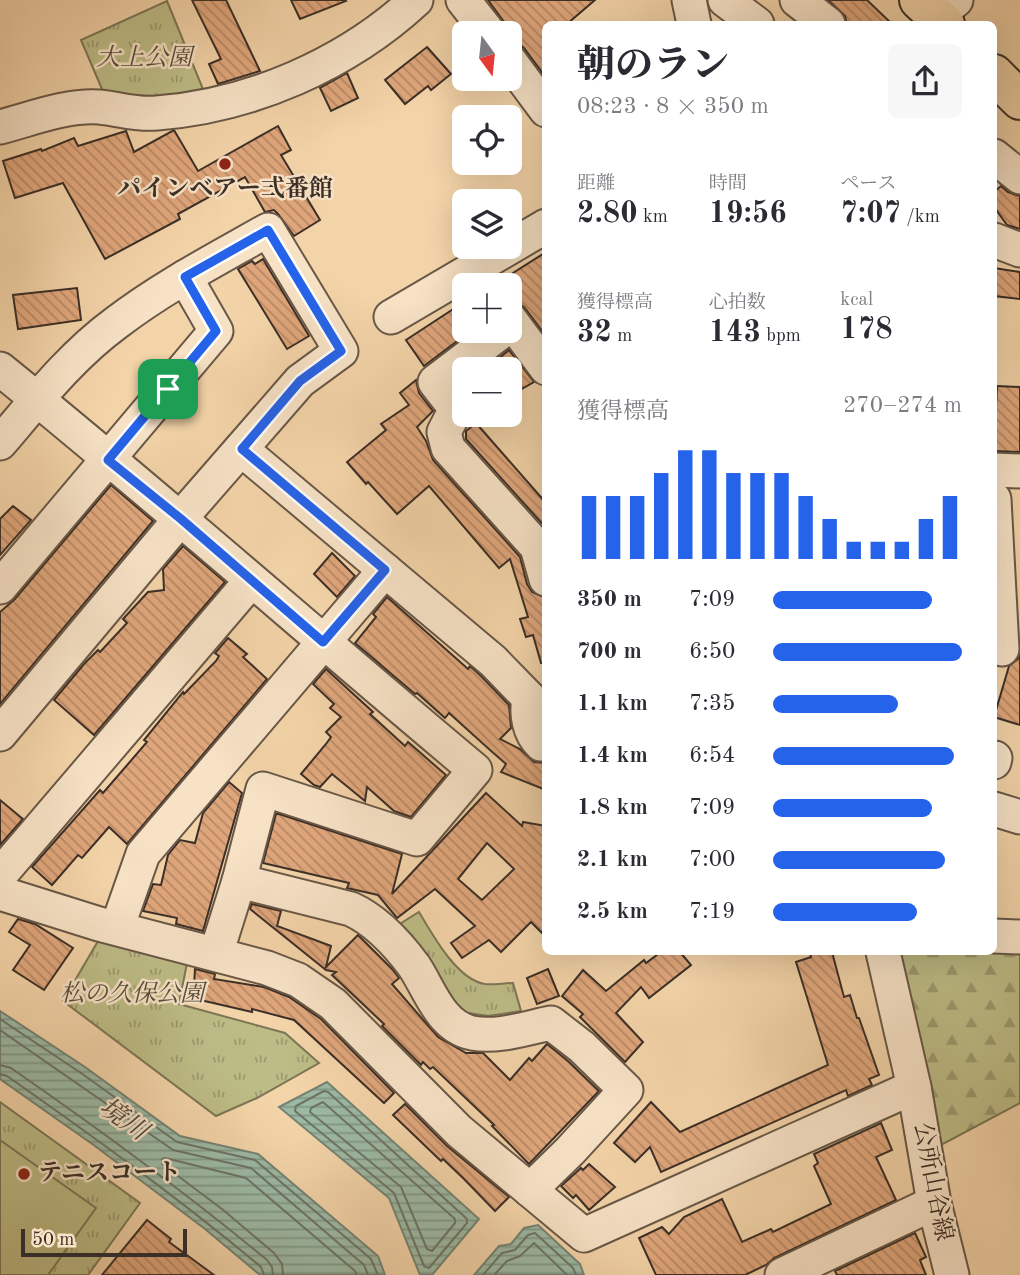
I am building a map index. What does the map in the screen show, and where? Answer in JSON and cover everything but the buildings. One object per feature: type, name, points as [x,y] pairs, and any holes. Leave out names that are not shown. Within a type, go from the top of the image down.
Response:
[{"type":"main road","points":[[997,77],[1020,100]]},
{"type":"street","points":[[0,127],[61,110],[98,107],[133,115],[160,113],[243,98],[322,66],[395,20],[416,0]]},
{"type":"street","points":[[463,0],[480,21]]},
{"type":"street","points":[[689,0],[693,21]]},
{"type":"street","points":[[725,0],[753,21]]},
{"type":"street","points":[[797,0],[824,21]]},
{"type":"street","points":[[522,78],[542,105]]},
{"type":"street","points":[[997,158],[1020,177]]},
{"type":"street","points":[[485,273],[542,229]]},
{"type":"street","points":[[0,443],[74,359],[116,323],[185,277],[268,230],[341,351],[300,381],[0,734]]},
{"type":"street","points":[[997,241],[1020,250]]},
{"type":"street","points":[[0,587],[216,331],[185,277]]},
{"type":"street","points":[[391,317],[452,289]]},
{"type":"street","points":[[522,340],[542,363]]},
{"type":"street","points":[[484,343],[435,382],[456,409],[444,432],[448,448],[537,547],[542,565]]},
{"type":"street","points":[[0,369],[181,519],[475,770],[417,839],[263,789],[239,881],[216,954]]},
{"type":"street","points":[[242,449],[538,696],[527,707],[532,736],[542,744]]},
{"type":"street","points":[[997,470],[1020,471]]},
{"type":"street","points":[[997,555],[1002,649]]},
{"type":"street","points":[[117,928],[144,854],[385,570]]},
{"type":"street","points":[[0,875],[251,581]]},
{"type":"street","points":[[997,810],[1020,817]]},
{"type":"street","points":[[239,881],[351,909],[368,917],[385,932],[413,965],[443,1014],[456,1028],[489,1034],[551,1023],[582,1047],[626,1090],[570,1152],[530,1190]]},
{"type":"street","points":[[0,893],[267,968],[298,980],[333,1004],[459,1130],[584,1235],[914,1087]]},
{"type":"street","points":[[997,936],[1020,937]]},
{"type":"street","name":"公所山谷線","points":[[877,956],[914,1087],[934,1203],[953,1270]]},
{"type":"street","points":[[782,1275],[934,1203]]},
{"type":"green space","name":"大上公園","points":[[167,1],[205,94],[107,101],[81,40]]},
{"type":"green space","points":[[419,912],[446,955],[465,974],[485,984],[513,983],[521,1011],[488,1016],[462,1012],[395,927]]},
{"type":"green space","name":"松の久保公園","points":[[101,936],[187,963],[179,1004],[285,1033],[319,1063],[257,1098],[216,1116],[63,1001]]},
{"type":"green space","points":[[1020,949],[1020,1103],[941,1145],[910,1003],[890,955],[997,955],[997,952]]},
{"type":"green space","points":[[0,1102],[140,1203],[88,1275],[0,1275]]},
{"type":"green space","name":"テニスコート","points":[[0,1140],[96,1208],[48,1275],[0,1275]]},
{"type":"water","name":"境川","points":[[0,1011],[85,1067],[180,1136],[258,1154],[378,1256],[385,1275],[260,1275],[205,1229],[95,1146],[0,1079]]},
{"type":"water","points":[[327,1082],[479,1219],[432,1275],[420,1275],[389,1198],[279,1107]]},
{"type":"water","points":[[538,1225],[580,1264],[584,1275],[474,1275],[499,1246],[511,1244],[524,1228]]},
{"type":"place","name":"パインベアー弍番館","points":[[225,164]]},
{"type":"place","name":"テニスコート","points":[[24,1174]]},
{"type":"route","points":[[268,230],[341,351],[300,381],[242,449],[385,570],[323,642],[181,519],[108,460],[168,389],[216,331],[185,277],[268,230]]}]
